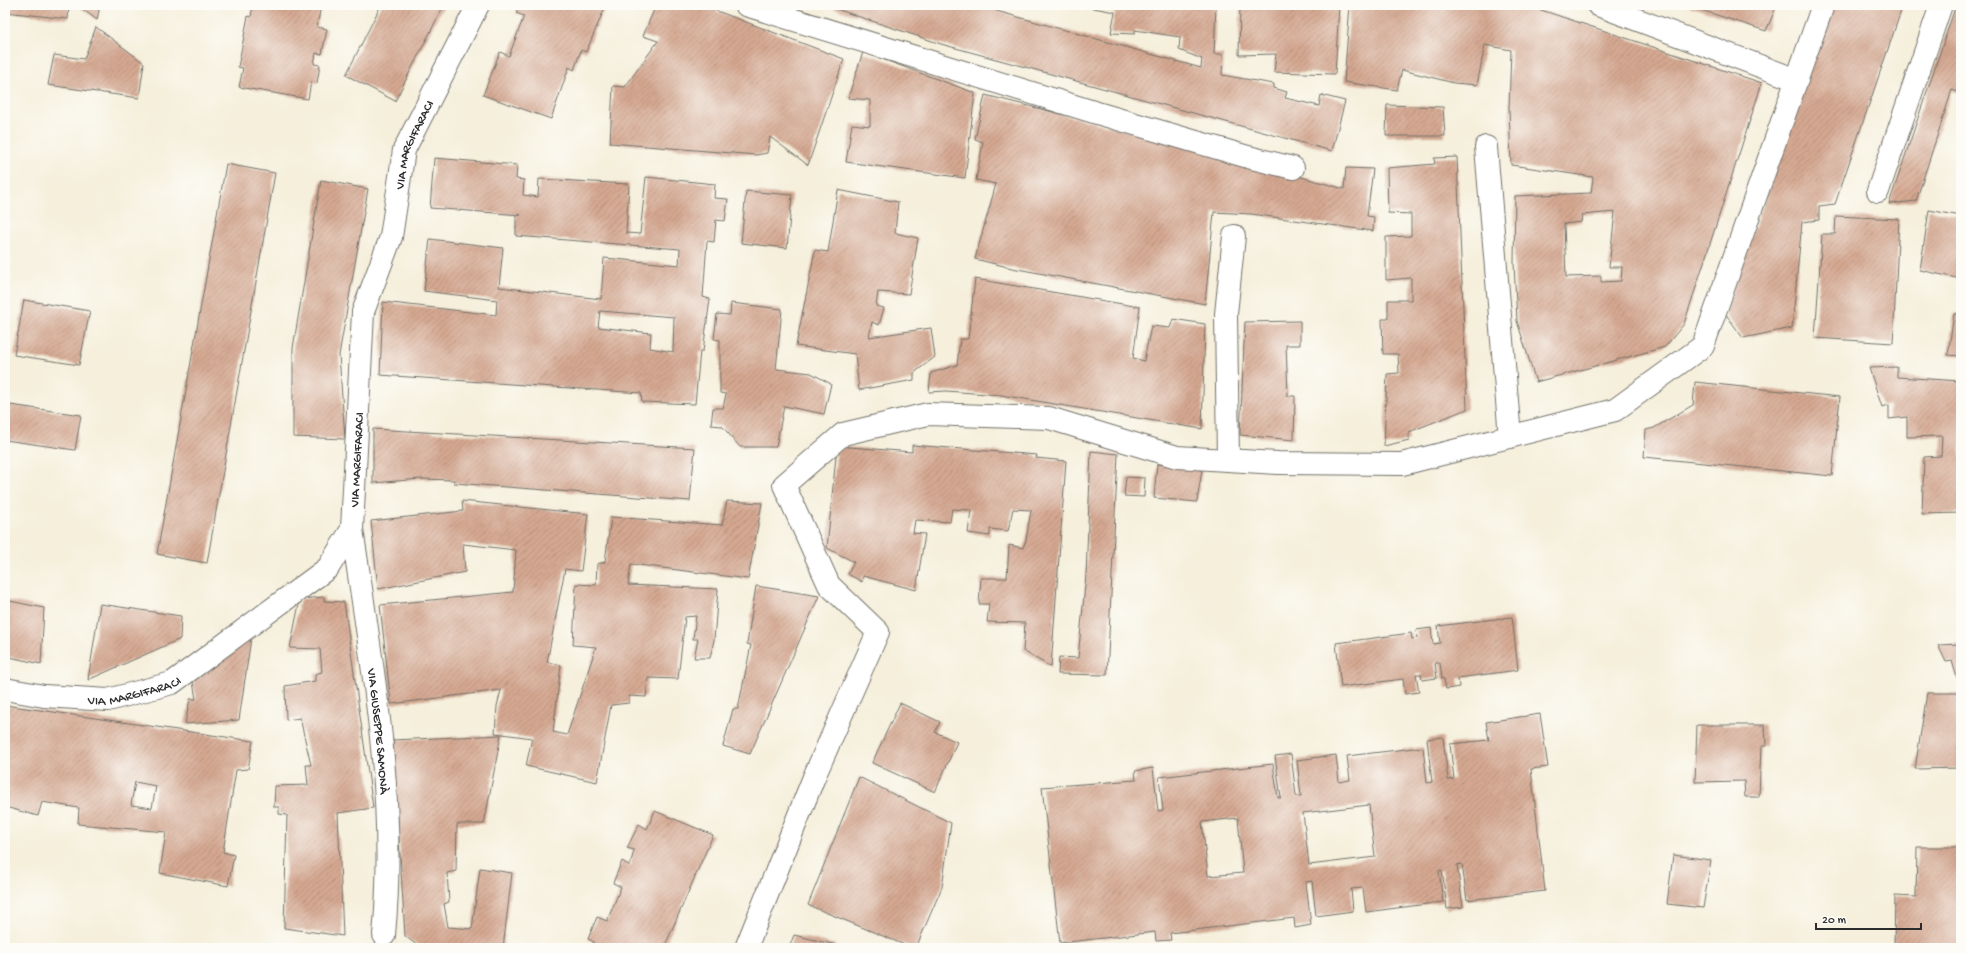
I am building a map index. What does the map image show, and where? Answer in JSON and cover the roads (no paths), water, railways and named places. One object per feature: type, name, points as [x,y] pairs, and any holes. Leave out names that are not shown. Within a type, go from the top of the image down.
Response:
[{"type":"street","name":"VIA MARGIFARACI","points":[[5,689],[44,696],[108,700],[172,683],[328,568],[352,529],[363,312],[391,237],[404,150],[478,5]]},
{"type":"street","points":[[746,5],[1248,157],[1293,168]]},
{"type":"street","points":[[1598,5],[1797,80]]},
{"type":"street","points":[[746,948],[814,777],[878,632],[829,585],[784,485],[843,434],[928,414],[1049,418],[1177,457],[1278,463],[1402,464],[1615,410],[1703,346],[1823,5]]},
{"type":"street","points":[[1878,191],[1941,5]]},
{"type":"street","points":[[1486,147],[1510,437]]},
{"type":"street","points":[[1228,459],[1226,314],[1234,236]]},
{"type":"street","name":"VIA GIUSEPPE SAMONÀ","points":[[352,529],[373,666],[382,743],[388,821],[388,899],[384,935]]}]
